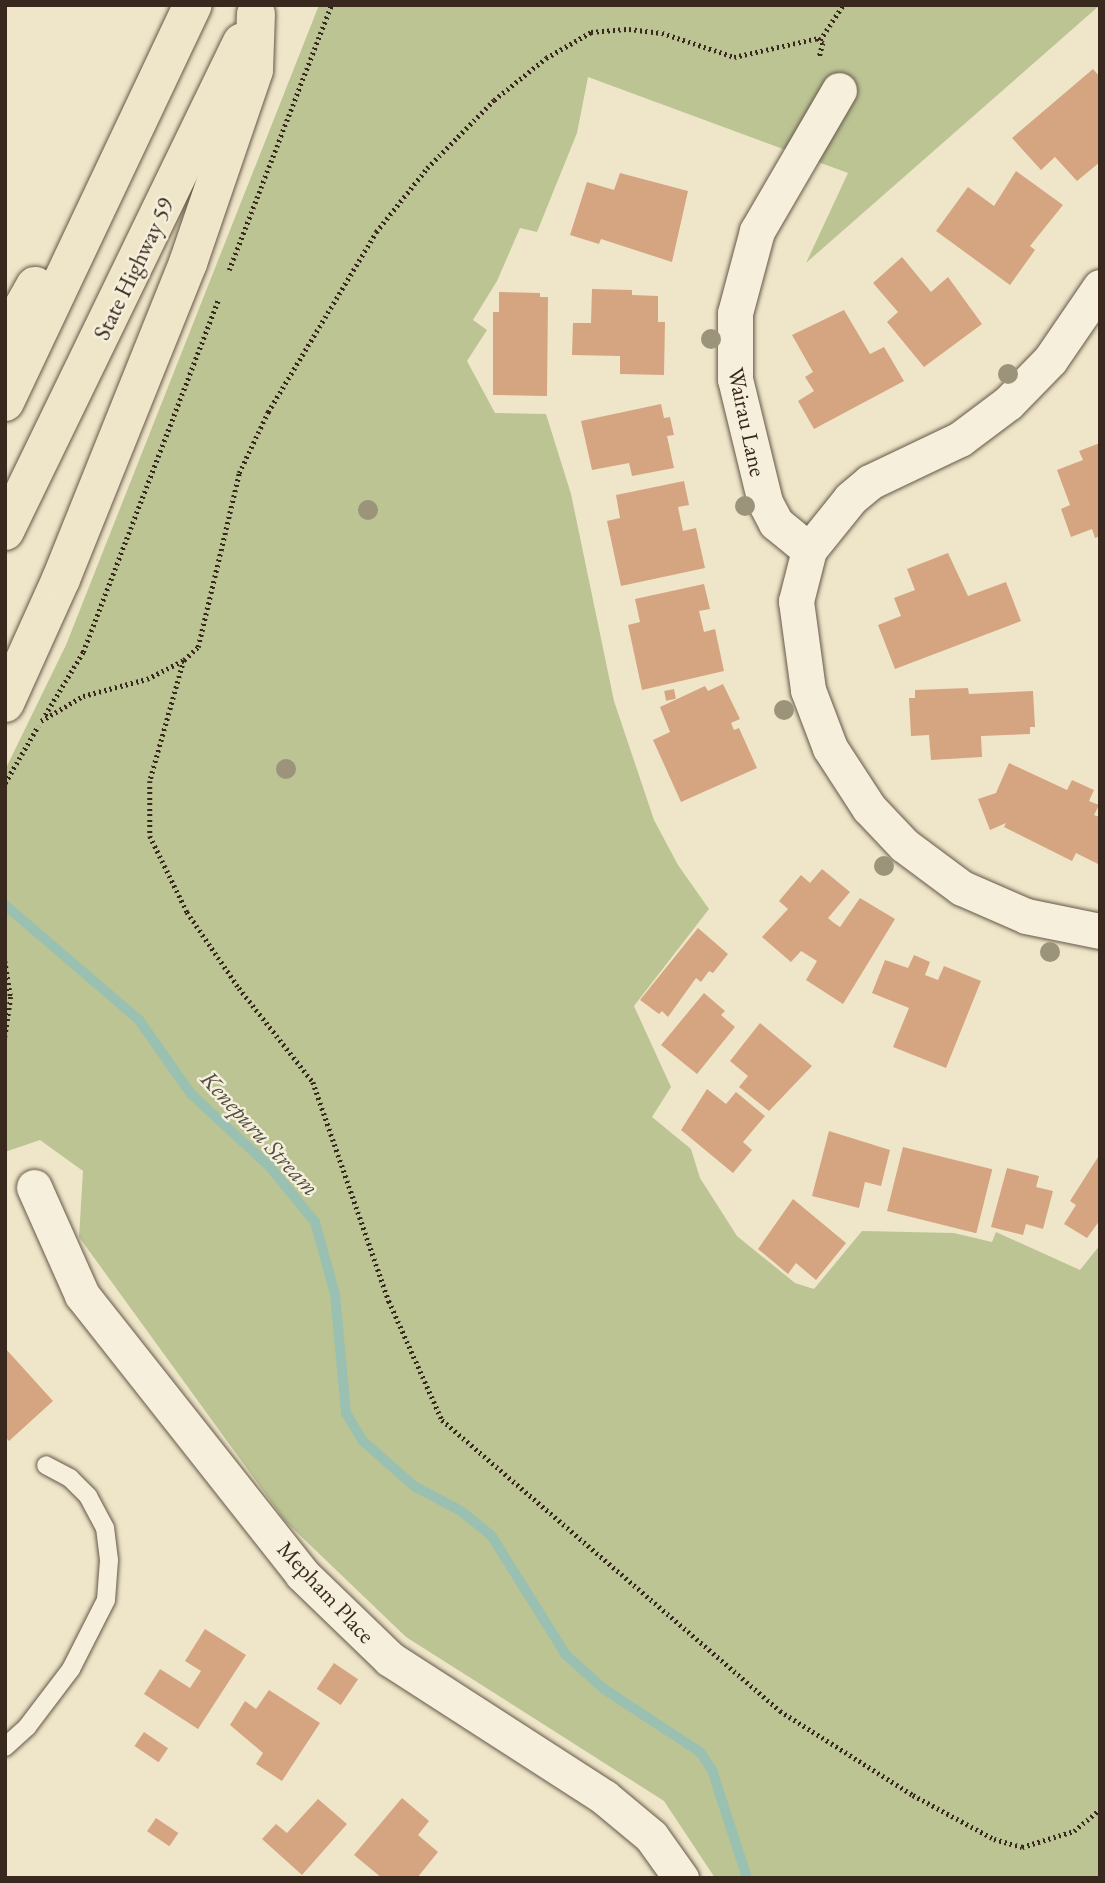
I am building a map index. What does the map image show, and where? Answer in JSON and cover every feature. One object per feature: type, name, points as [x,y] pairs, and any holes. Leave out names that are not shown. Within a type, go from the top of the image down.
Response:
[{"type":"main road","points":[[5,339],[192,5]]},
{"type":"main road","points":[[5,401],[192,5]]},
{"type":"main road","points":[[5,703],[61,579],[188,263],[254,70],[258,10]]},
{"type":"main road","name":"State Highway 59","points":[[5,531],[258,10]]},
{"type":"street","name":"Wairau Lane","points":[[809,551],[776,523],[765,502],[735,379],[734,313],[757,231],[839,90]]},
{"type":"street","points":[[1100,287],[1050,360],[1008,403],[960,439],[870,482],[827,524],[809,551],[796,601],[802,667],[830,748],[869,808],[904,845],[961,888],[1026,915],[1100,931]]},
{"type":"street","name":"Mepham Place","points":[[34,1187],[82,1295],[302,1574],[390,1659],[604,1797],[652,1836],[681,1878]]},
{"type":"lane","points":[[5,1747],[27,1727],[71,1669],[106,1600],[109,1560],[105,1528],[88,1496],[70,1478],[46,1465]]},
{"type":"path","points":[[41,721],[83,696],[147,679],[184,660],[198,647],[204,631],[239,473],[268,412],[376,232],[427,168],[494,100],[546,58],[591,32],[629,29],[662,33],[734,57],[820,40],[843,5]]},
{"type":"path","points":[[820,40],[823,50],[811,75],[839,90]]},
{"type":"path","points":[[184,660],[150,781],[150,836],[187,912],[239,988],[313,1082],[388,1301],[442,1420],[780,1711],[913,1795],[994,1839],[1022,1847],[1074,1831],[1100,1809]]},
{"type":"path","points":[[5,961],[11,997],[5,1037]]},
{"type":"green space","points":[[319,5],[1100,5],[806,263],[848,173],[588,77],[577,133],[537,232],[520,228],[497,281],[473,320],[487,330],[467,361],[495,413],[546,414],[571,494],[614,701],[654,820],[678,865],[709,909],[634,1006],[671,1087],[652,1117],[691,1149],[700,1178],[737,1236],[795,1283],[814,1289],[862,1231],[954,1233],[992,1242],[996,1232],[1080,1270],[1100,1245],[1100,1878],[715,1878],[664,1801],[406,1637],[285,1521],[79,1237],[83,1171],[40,1140],[5,1152],[5,770],[66,645]]},
{"type":"building","points":[[1093,69],[1100,77],[1100,162],[1077,181],[1055,157],[1041,170],[1012,138]]},
{"type":"building","points":[[1016,171],[1063,205],[1030,246],[1035,250],[1010,285],[936,231],[968,187],[994,206]]},
{"type":"building","points":[[620,173],[688,191],[672,262],[601,239],[599,244],[570,235],[587,182],[614,190]]},
{"type":"building","points":[[902,257],[931,292],[948,277],[982,324],[924,367],[887,322],[898,312],[873,283]]},
{"type":"building","points":[[592,289],[632,290],[632,295],[658,296],[658,322],[665,322],[664,375],[620,374],[620,356],[572,355],[573,323],[591,323]]},
{"type":"building","points":[[499,292],[540,293],[540,297],[548,297],[547,396],[493,395],[493,312],[499,312]]},
{"type":"building","points":[[844,310],[870,354],[884,347],[904,381],[814,429],[798,401],[814,391],[805,377],[813,372],[792,335]]},
{"type":"building","points":[[661,404],[664,418],[670,417],[674,435],[667,436],[674,468],[632,476],[629,463],[592,470],[581,421]]},
{"type":"building","points":[[1100,443],[1100,536],[1095,538],[1092,529],[1071,537],[1061,509],[1070,505],[1057,470],[1083,460],[1079,451]]},
{"type":"building","points":[[684,481],[689,505],[678,507],[683,531],[696,528],[705,568],[621,586],[607,521],[620,518],[616,495]]},
{"type":"building","points":[[948,553],[968,596],[1006,582],[1021,621],[895,669],[878,625],[901,616],[894,598],[915,590],[907,569]]},
{"type":"building","points":[[704,584],[710,609],[699,611],[704,632],[715,629],[724,671],[642,690],[628,625],[640,622],[635,599]]},
{"type":"building","points":[[723,684],[740,719],[731,723],[734,730],[739,728],[757,768],[681,802],[653,740],[670,732],[660,707],[705,686],[708,691]]},
{"type":"building","points":[[968,688],[969,694],[1033,691],[1035,727],[1030,727],[1030,734],[981,736],[982,757],[931,760],[929,735],[911,736],[909,698],[915,698],[915,690]]},
{"type":"building","points":[[674,689],[676,699],[666,701],[664,691]]},
{"type":"building","points":[[1009,763],[1067,790],[1072,780],[1094,790],[1089,801],[1099,805],[1094,815],[1100,817],[1100,865],[1076,853],[1072,861],[1004,827],[1006,823],[990,830],[978,799],[996,793]]},
{"type":"building","points":[[822,869],[850,892],[828,918],[834,923],[840,927],[860,898],[895,919],[843,1004],[806,980],[817,961],[801,951],[791,962],[762,937],[788,909],[779,901],[801,875],[810,883]]},
{"type":"building","points":[[698,928],[728,954],[713,973],[709,971],[701,982],[696,978],[668,1017],[662,1011],[659,1014],[640,1000]]},
{"type":"building","points":[[914,955],[930,962],[925,975],[938,980],[944,966],[981,981],[946,1068],[893,1047],[909,1008],[872,993],[885,960],[908,968]]},
{"type":"building","points":[[704,993],[725,1011],[721,1015],[735,1027],[697,1074],[661,1045]]},
{"type":"building","points":[[760,1023],[812,1066],[769,1111],[739,1087],[748,1076],[730,1061]]},
{"type":"building","points":[[707,1089],[726,1104],[736,1092],[765,1116],[743,1142],[752,1150],[733,1173],[681,1130]]},
{"type":"building","points":[[829,1131],[890,1150],[881,1186],[865,1182],[859,1208],[812,1196]]},
{"type":"building","points":[[903,1147],[992,1169],[976,1233],[887,1211]]},
{"type":"building","points":[[1100,1154],[1100,1220],[1087,1238],[1064,1224],[1076,1205],[1070,1201]]},
{"type":"building","points":[[1007,1168],[1039,1176],[1036,1187],[1053,1191],[1043,1229],[1026,1224],[1023,1235],[991,1227]]},
{"type":"building","points":[[793,1199],[846,1243],[816,1280],[796,1263],[788,1274],[758,1249]]},
{"type":"building","points":[[5,1348],[53,1401],[9,1441],[5,1437]]},
{"type":"building","points":[[205,1629],[246,1655],[198,1729],[144,1694],[160,1669],[190,1688],[201,1671],[185,1661]]},
{"type":"building","points":[[334,1663],[358,1679],[341,1705],[317,1689]]},
{"type":"building","points":[[269,1690],[320,1723],[282,1781],[256,1764],[263,1753],[230,1725],[245,1701],[256,1709]]},
{"type":"building","points":[[144,1732],[168,1748],[159,1762],[134,1746]]},
{"type":"building","points":[[402,1798],[429,1821],[418,1835],[438,1852],[417,1878],[382,1878],[354,1855]]},
{"type":"building","points":[[318,1799],[347,1824],[302,1875],[262,1839],[276,1824],[287,1833]]},
{"type":"building","points":[[156,1818],[178,1833],[169,1846],[147,1831]]},
{"type":"waterway","name":"Kenepuru Stream","points":[[5,905],[139,1020],[191,1094],[270,1167],[315,1222],[335,1294],[346,1413],[363,1441],[414,1486],[461,1511],[491,1535],[566,1655],[604,1689],[700,1752],[712,1770],[747,1878]]}]
